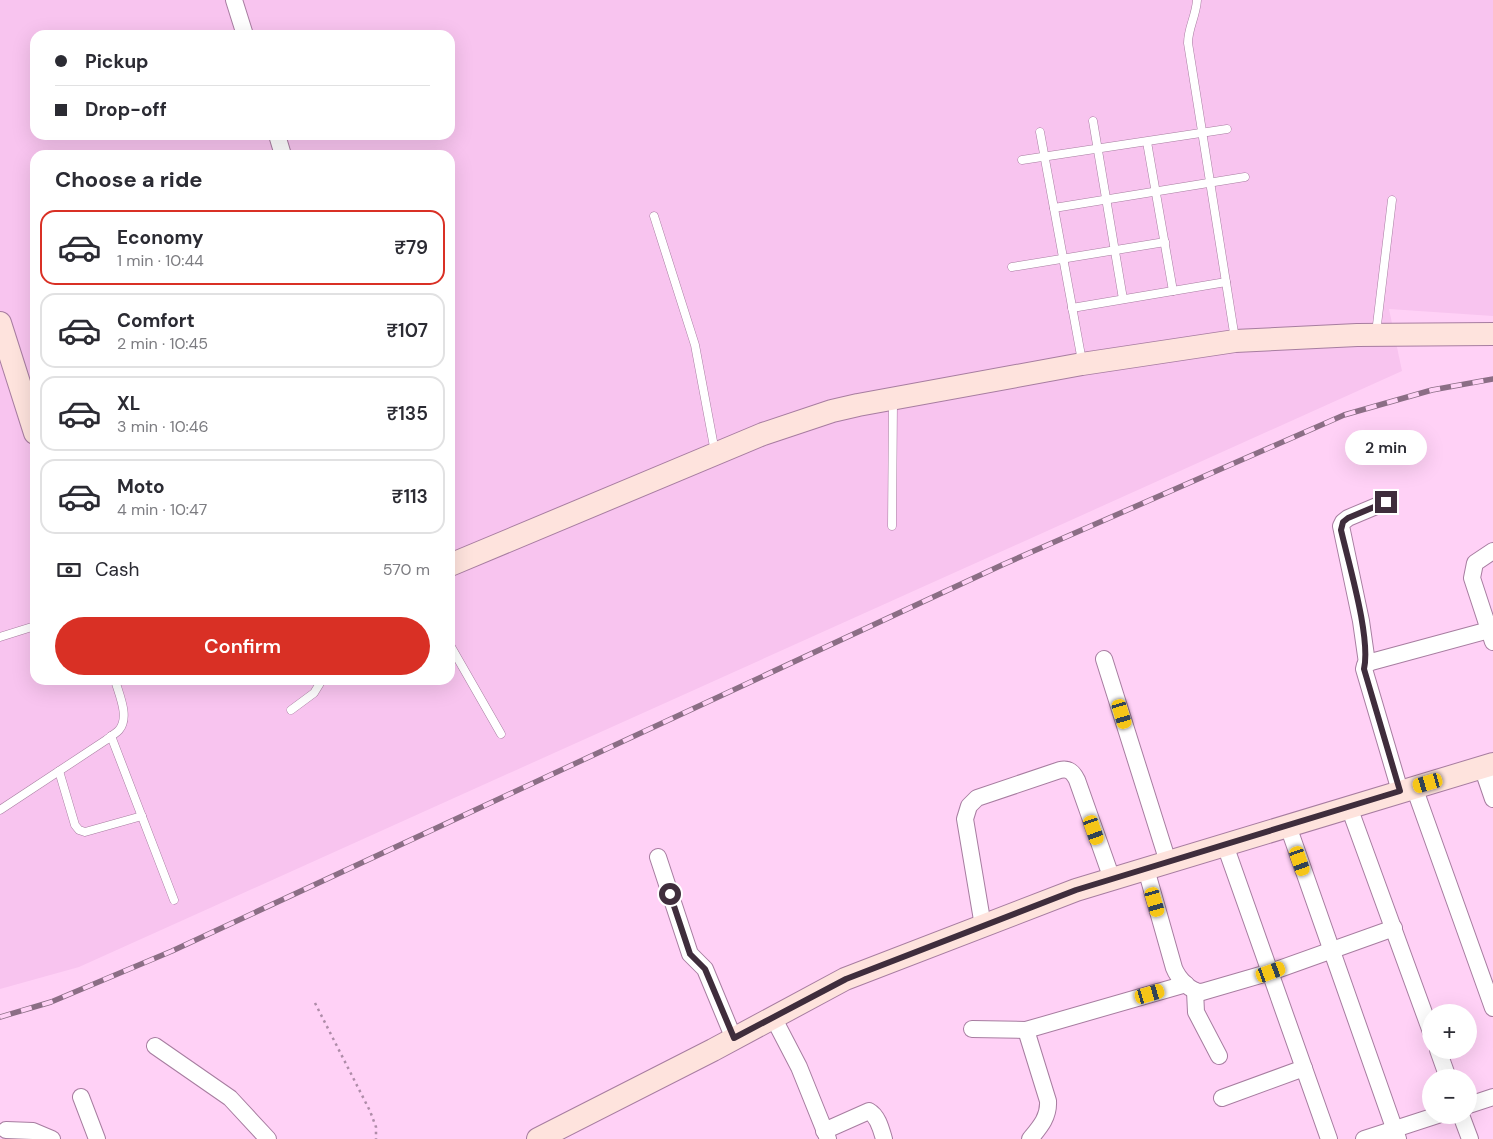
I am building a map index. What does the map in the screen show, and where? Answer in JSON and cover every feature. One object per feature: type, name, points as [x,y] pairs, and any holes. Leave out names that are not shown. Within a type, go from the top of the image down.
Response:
[{"type":"street","points":[[234,0],[244,30]]},
{"type":"street","points":[[0,323],[30,417]]},
{"type":"street","points":[[455,563],[763,434],[832,411],[1082,364],[1235,341],[1376,335],[1493,334]]},
{"type":"street","points":[[1386,502],[1348,518],[1341,526],[1361,621],[1367,664],[1364,669],[1407,789],[1493,1008]]},
{"type":"street","points":[[1367,664],[1492,634],[1472,578],[1472,571],[1475,563],[1493,551]]},
{"type":"street","points":[[1104,659],[1168,862]]},
{"type":"street","points":[[538,1139],[846,979],[1076,890],[1488,766],[1493,800]]},
{"type":"street","points":[[983,926],[965,819],[969,806],[984,795],[1060,770],[1070,770],[1077,780],[1112,879]]},
{"type":"street","points":[[1349,807],[1422,1007]]},
{"type":"street","points":[[1288,826],[1330,950],[1397,1134]]},
{"type":"street","points":[[1225,845],[1329,1139]]},
{"type":"street","points":[[658,857],[690,954],[705,969],[734,1038]]},
{"type":"street","points":[[1146,869],[1174,968],[1191,988],[1196,1012],[1219,1056]]},
{"type":"street","points":[[972,1029],[1026,1030],[1191,988],[1202,992],[1271,972],[1394,928]]},
{"type":"street","points":[[773,1017],[799,1066],[826,1135],[869,1111],[877,1119],[884,1139]]},
{"type":"street","points":[[1026,1030],[1048,1101],[1049,1111],[1041,1126],[1030,1139]]},
{"type":"street","points":[[155,1046],[230,1098],[268,1139]]},
{"type":"street","points":[[1222,1098],[1304,1068]]},
{"type":"street","points":[[81,1097],[97,1139]]},
{"type":"street","points":[[1477,1102],[1493,1097]]},
{"type":"street","points":[[1364,1139],[1397,1134],[1422,1122]]},
{"type":"street","points":[[1465,1124],[1470,1139]]},
{"type":"street","points":[[6,1130],[33,1131],[52,1139]]},
{"type":"lane","points":[[1197,0],[1195,19],[1188,35],[1188,43],[1235,341]]},
{"type":"lane","points":[[1093,121],[1123,299]]},
{"type":"lane","points":[[1022,160],[1227,129]]},
{"type":"lane","points":[[1040,132],[1082,364]]},
{"type":"lane","points":[[1147,142],[1173,291]]},
{"type":"lane","points":[[1054,208],[1245,177]]},
{"type":"lane","points":[[1376,335],[1392,200]]},
{"type":"lane","points":[[654,216],[695,345],[715,454]]},
{"type":"lane","points":[[1012,267],[1165,242]]},
{"type":"lane","points":[[1072,308],[1226,282]]},
{"type":"lane","points":[[892,526],[893,399]]},
{"type":"lane","points":[[0,638],[30,628]]},
{"type":"lane","points":[[455,654],[501,734]]},
{"type":"lane","points":[[0,810],[119,730],[124,720],[116,685]]},
{"type":"lane","points":[[291,710],[314,693],[319,685]]},
{"type":"lane","points":[[111,736],[174,900]]},
{"type":"lane","points":[[59,771],[75,825],[79,830],[85,832],[142,816]]},
{"type":"path","points":[[315,1003],[370,1111],[376,1127],[376,1139]]},
{"type":"shaded area","points":[[0,0],[1493,0],[1493,316],[1389,309],[1402,371],[79,967],[0,989]]},
{"type":"railway","points":[[0,1017],[51,1002],[172,951],[1002,565],[1344,415],[1432,390],[1493,379]]},
{"type":"route","points":[[670,894],[690,954],[705,969],[734,1038],[834,984],[1076,890],[1400,791],[1364,669],[1367,664],[1364,633],[1341,530],[1343,522],[1348,518],[1386,502]]}]
